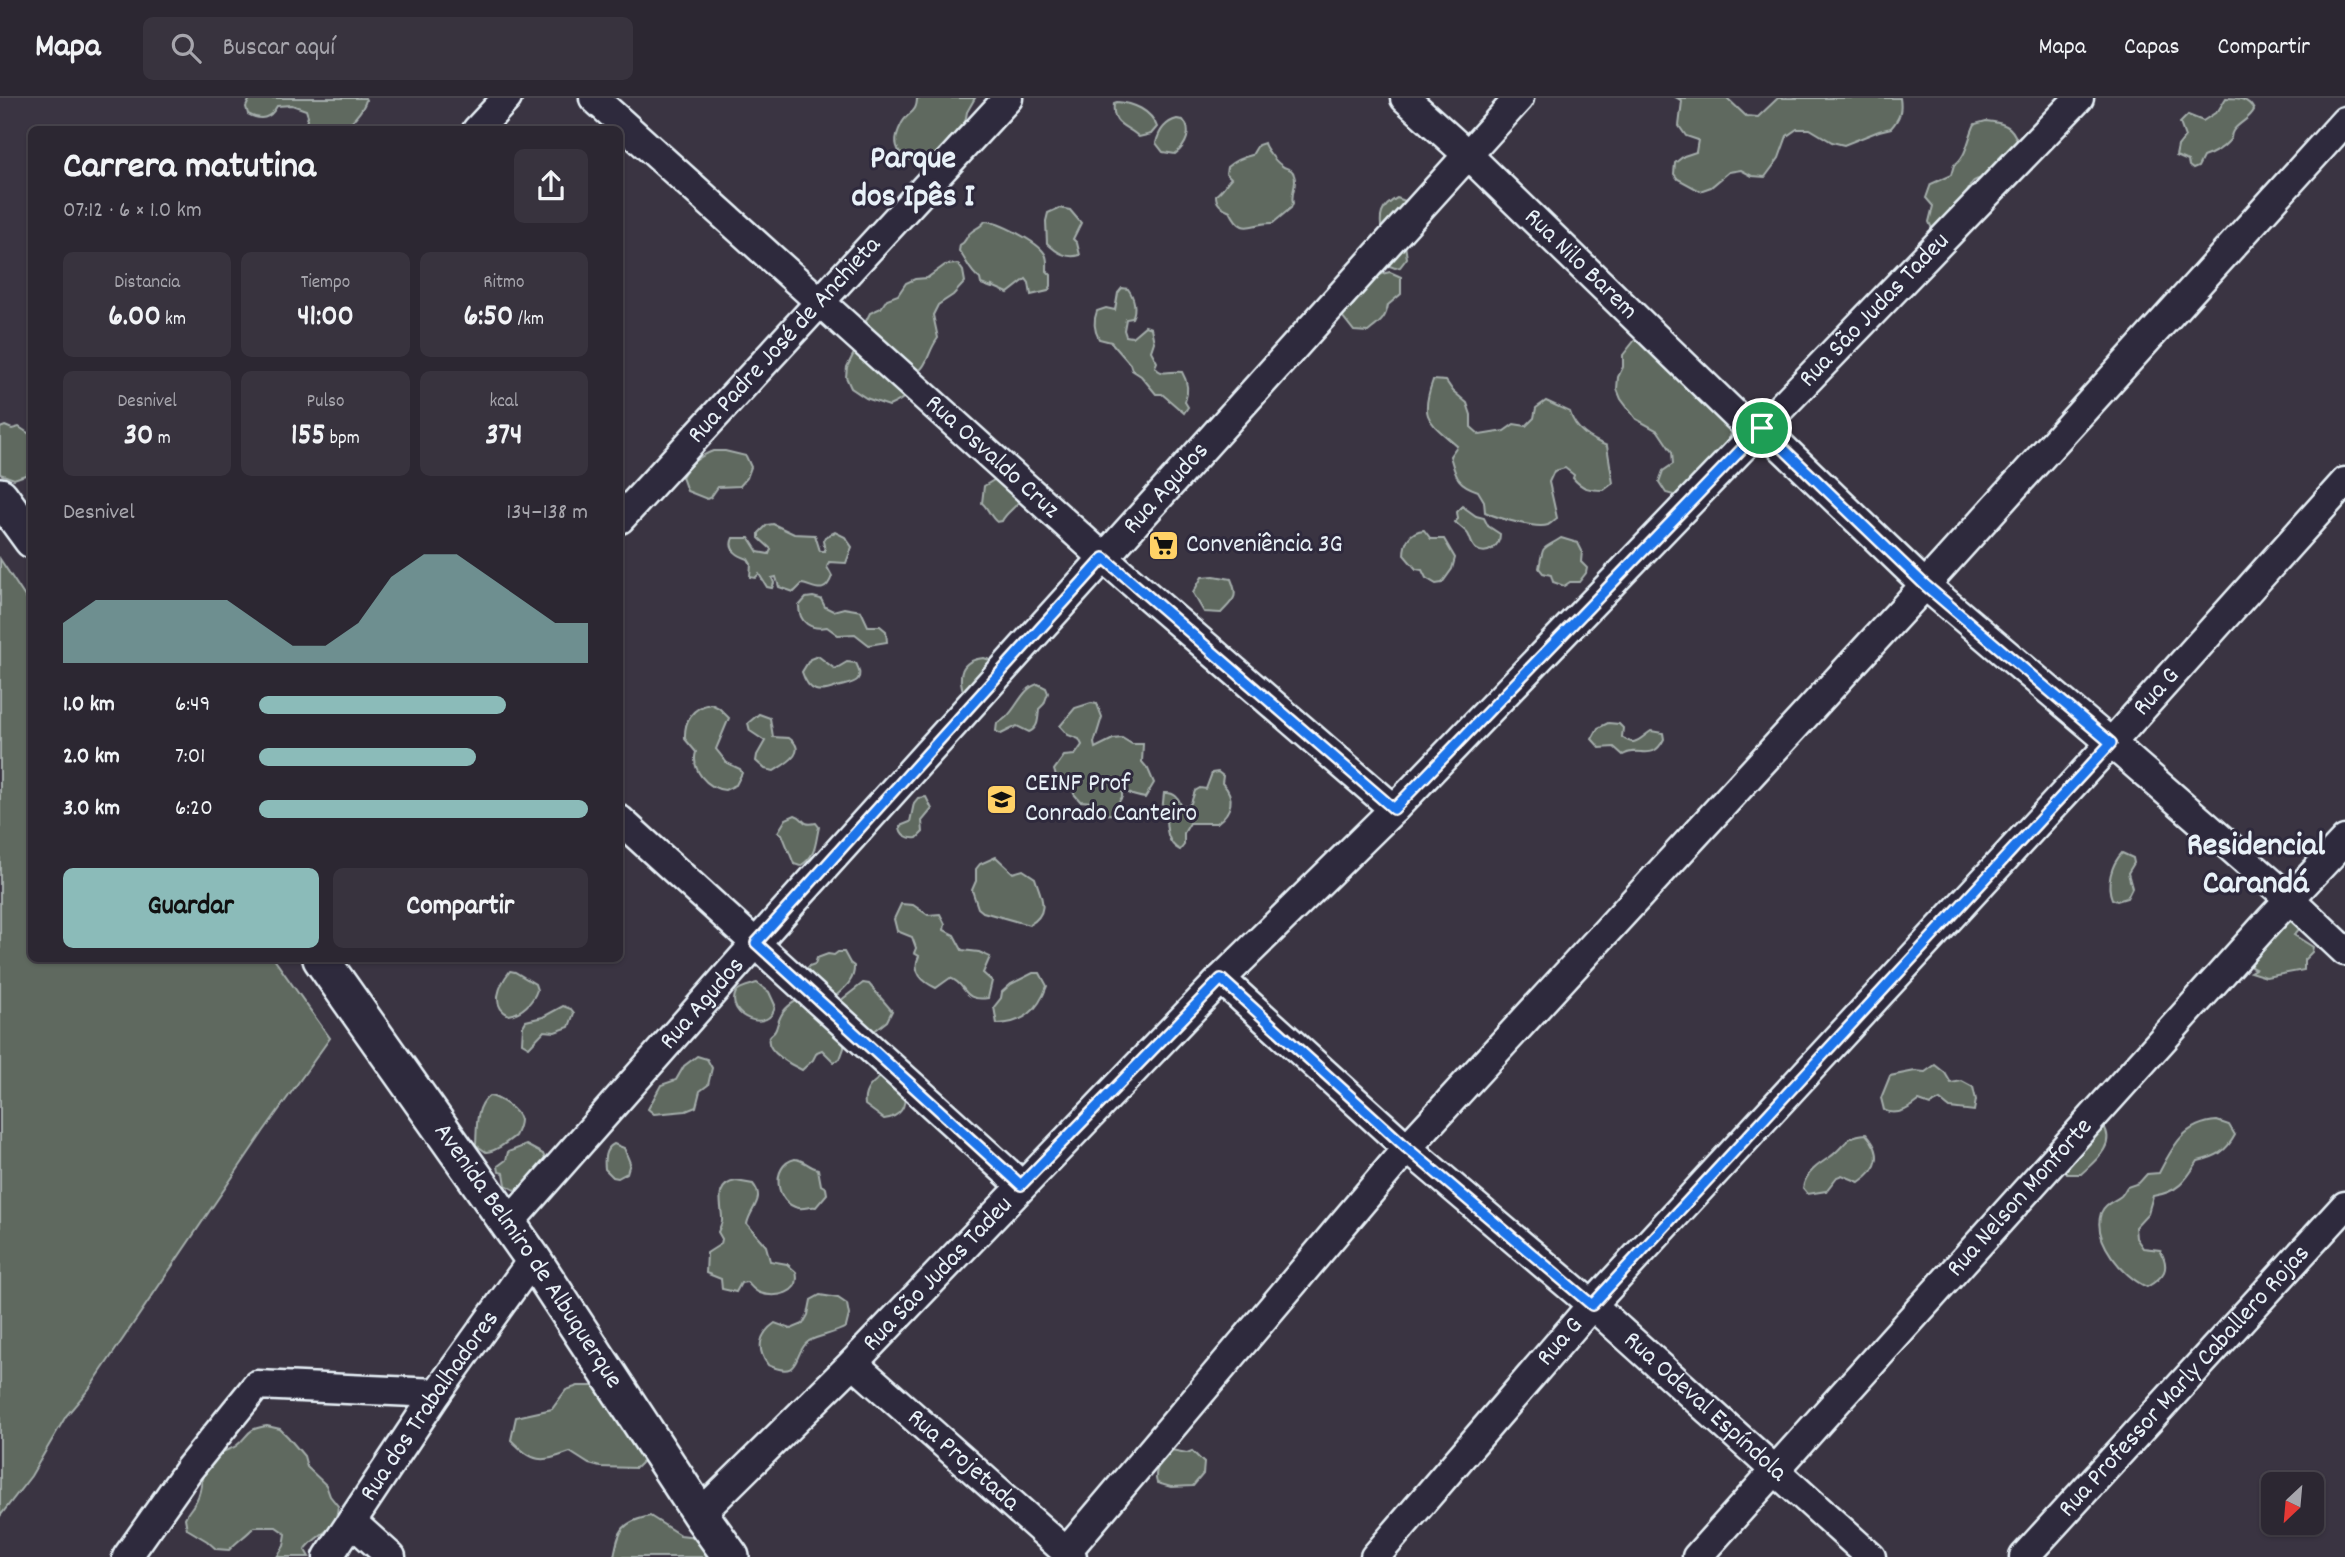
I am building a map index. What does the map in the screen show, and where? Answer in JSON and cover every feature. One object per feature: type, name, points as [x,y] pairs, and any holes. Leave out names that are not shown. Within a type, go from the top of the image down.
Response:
[{"type":"main road","points":[[0,496],[28,534]]},
{"type":"main road","name":"Avenida Belmiro de Albuquerque","points":[[323,962],[533,1259],[731,1557]]},
{"type":"street","points":[[481,126],[508,98]]},
{"type":"street","name":"Rua Osvaldo Cruz","points":[[594,98],[1104,558],[1394,809]]},
{"type":"street","name":"Rua Padre José de Anchieta","points":[[623,516],[1008,98]]},
{"type":"street","name":"Rua Nilo Barem","points":[[1405,98],[1925,585],[2111,743],[2291,900],[2345,951]]},
{"type":"street","name":"Rua Agudos","points":[[508,1224],[756,943],[1519,98]]},
{"type":"street","name":"Rua São Judas Tadeu","points":[[700,1514],[853,1363],[1221,979],[1394,809],[2079,98]]},
{"type":"street","points":[[1069,1554],[1407,1148],[1925,585],[2345,121]]},
{"type":"street","name":"Rua G","points":[[1375,1557],[1592,1305],[2111,743],[2345,482]]},
{"type":"street","points":[[623,823],[1021,1185]]},
{"type":"street","name":"Rua Nelson Monforte","points":[[1697,1557],[2345,840]]},
{"type":"street","name":"Rua Odeval Espíndola","points":[[1221,979],[1407,1148],[1592,1305],[1871,1557]]},
{"type":"street","name":"Rua Professor Marly Caballero Rojas","points":[[2024,1557],[2345,1206]]},
{"type":"street","name":"Rua dos Trabalhadores","points":[[328,1557],[437,1393],[533,1259]]},
{"type":"street","name":"Rua Projetada","points":[[853,1363],[1069,1554]]},
{"type":"street","points":[[127,1557],[189,1469],[257,1385],[437,1393]]},
{"type":"street","points":[[352,1522],[391,1557]]},
{"type":"shaded area","points":[[250,98],[366,100],[359,113],[346,126],[308,126],[306,110],[292,105],[277,106],[265,118],[248,114],[246,107]]},
{"type":"shaded area","points":[[917,98],[975,98],[967,112],[965,123],[949,139],[948,145],[935,162],[909,159],[903,155],[896,143],[901,125],[914,110]]},
{"type":"shaded area","points":[[1677,98],[1727,98],[1746,116],[1758,117],[1778,98],[1900,98],[1901,107],[1900,114],[1891,128],[1844,145],[1832,142],[1810,129],[1797,129],[1787,136],[1779,158],[1765,177],[1752,176],[1741,170],[1729,172],[1711,187],[1700,191],[1674,174],[1675,163],[1696,152],[1698,140],[1686,136],[1679,126],[1682,101]]},
{"type":"shaded area","points":[[2226,98],[2243,100],[2254,110],[2235,128],[2226,145],[2203,157],[2198,167],[2193,169],[2188,161],[2176,156],[2178,146],[2185,137],[2180,123],[2188,115],[2203,121],[2218,111]]},
{"type":"shaded area","points":[[1114,103],[1141,108],[1157,127],[1151,134],[1139,137],[1121,125],[1115,117]]},
{"type":"shaded area","points":[[1177,119],[1183,120],[1188,129],[1185,143],[1175,154],[1163,152],[1156,143],[1159,135],[1166,125]]},
{"type":"shaded area","points":[[1986,121],[2010,128],[2021,151],[1984,179],[1973,181],[1964,197],[1950,209],[1952,221],[1933,231],[1929,222],[1933,206],[1926,198],[1931,184],[1951,175],[1954,165],[1965,152],[1975,124]]},
{"type":"shaded area","points":[[1264,143],[1276,161],[1293,172],[1293,203],[1291,208],[1273,223],[1248,227],[1239,224],[1230,211],[1218,203],[1216,195],[1231,178],[1226,173],[1227,167],[1252,155],[1258,145]]},
{"type":"shaded area","points":[[1397,198],[1419,206],[1421,225],[1416,233],[1410,235],[1405,245],[1407,258],[1400,267],[1395,268],[1384,264],[1381,222],[1384,209]]},
{"type":"shaded area","points":[[1059,208],[1070,210],[1081,223],[1073,239],[1080,255],[1062,254],[1047,243],[1048,213]]},
{"type":"shaded area","points":[[985,221],[1018,233],[1041,249],[1047,258],[1047,271],[1051,275],[1048,291],[1031,295],[1026,279],[1008,293],[981,284],[959,251],[960,245],[969,234]]},
{"type":"shaded area","points":[[958,264],[963,271],[965,282],[953,295],[938,305],[933,315],[938,338],[925,364],[911,377],[906,396],[889,406],[866,398],[851,388],[846,377],[847,367],[866,336],[865,323],[870,313],[881,308],[887,299],[898,295],[906,283],[927,278],[945,265]]},
{"type":"shaded area","points":[[1390,272],[1401,277],[1401,294],[1388,305],[1384,317],[1368,332],[1354,331],[1343,317],[1345,311],[1354,304],[1358,292],[1367,282]]},
{"type":"shaded area","points":[[1122,288],[1128,289],[1135,307],[1132,318],[1126,319],[1126,336],[1132,337],[1145,326],[1151,328],[1154,342],[1151,351],[1157,362],[1155,367],[1164,372],[1182,372],[1186,379],[1185,402],[1188,407],[1184,413],[1162,394],[1156,394],[1141,376],[1132,370],[1111,342],[1097,336],[1097,311],[1106,308],[1115,310],[1118,293]]},
{"type":"shaded area","points":[[1647,339],[1734,427],[1725,447],[1677,496],[1666,493],[1659,482],[1663,471],[1673,464],[1672,452],[1658,431],[1636,419],[1617,389],[1623,355],[1635,340]]},
{"type":"shaded area","points":[[1433,380],[1446,381],[1467,403],[1471,427],[1480,435],[1504,431],[1514,424],[1526,426],[1534,418],[1536,408],[1546,401],[1570,412],[1584,433],[1607,446],[1613,483],[1604,490],[1590,489],[1580,485],[1573,478],[1574,475],[1565,468],[1554,471],[1549,482],[1557,518],[1548,525],[1526,524],[1485,512],[1484,501],[1478,491],[1461,482],[1456,474],[1450,456],[1457,446],[1439,431],[1429,418],[1427,403]]},
{"type":"shaded area","points":[[19,427],[28,433],[28,474],[14,479],[0,474],[0,428]]},
{"type":"shaded area","points":[[713,451],[746,456],[751,467],[740,486],[718,487],[707,499],[687,491],[682,477],[695,461]]},
{"type":"shaded area","points":[[999,477],[1021,497],[1002,521],[997,522],[982,503],[984,486]]},
{"type":"shaded area","points":[[1462,506],[1484,518],[1488,526],[1500,534],[1498,542],[1489,551],[1476,549],[1468,534],[1455,522],[1458,519],[1457,512]]},
{"type":"shaded area","points":[[773,524],[794,534],[815,535],[820,551],[825,551],[825,537],[835,532],[845,537],[852,547],[846,563],[829,562],[827,567],[832,576],[823,588],[802,584],[794,592],[779,587],[776,577],[772,578],[772,588],[767,587],[759,574],[755,578],[750,577],[751,564],[748,559],[735,552],[732,542],[733,538],[749,538],[758,552],[769,554],[771,549],[759,538],[759,533],[767,525]]},
{"type":"shaded area","points":[[1424,530],[1431,539],[1444,539],[1455,558],[1452,569],[1442,583],[1436,584],[1426,578],[1422,570],[1416,569],[1404,555],[1409,538],[1415,532]]},
{"type":"shaded area","points":[[1561,538],[1578,543],[1582,551],[1581,562],[1587,568],[1579,582],[1570,582],[1564,586],[1553,582],[1551,575],[1543,573],[1539,568],[1544,548]]},
{"type":"shaded area","points":[[0,559],[28,601],[28,962],[276,962],[330,1038],[89,1389],[66,1416],[31,1476],[0,1516]]},
{"type":"shaded area","points":[[1202,577],[1231,579],[1235,590],[1232,601],[1221,613],[1204,612],[1193,593]]},
{"type":"shaded area","points":[[806,598],[821,599],[825,607],[833,611],[844,608],[861,611],[868,626],[880,626],[886,631],[887,642],[869,645],[855,634],[838,635],[827,627],[807,624],[801,617],[799,606]]},
{"type":"shaded area","points":[[818,656],[835,669],[847,662],[856,663],[860,675],[858,679],[820,691],[812,688],[802,672],[810,659]]},
{"type":"shaded area","points":[[984,658],[993,661],[965,696],[961,681],[963,670],[970,662]]},
{"type":"shaded area","points":[[1038,684],[1046,688],[1048,693],[1039,709],[1035,728],[1029,732],[1017,726],[1001,734],[996,731],[997,723],[1009,715],[1026,691]]},
{"type":"shaded area","points":[[711,704],[729,718],[716,749],[727,763],[740,769],[742,773],[736,785],[725,790],[712,786],[702,777],[696,765],[696,752],[685,739],[690,716],[699,708]]},
{"type":"shaded area","points":[[1097,704],[1102,717],[1095,748],[1113,739],[1122,738],[1132,744],[1143,744],[1142,762],[1154,783],[1145,798],[1132,795],[1122,787],[1122,797],[1111,814],[1103,815],[1095,809],[1092,802],[1080,801],[1074,794],[1072,785],[1056,776],[1054,770],[1064,756],[1075,755],[1082,745],[1079,739],[1068,735],[1060,726],[1075,708]]},
{"type":"shaded area","points":[[759,714],[770,718],[773,737],[789,738],[797,748],[793,757],[774,771],[765,769],[756,761],[765,741],[750,731],[748,723]]},
{"type":"shaded area","points":[[1608,723],[1619,724],[1623,728],[1622,737],[1630,742],[1637,741],[1651,731],[1663,733],[1664,739],[1650,752],[1629,752],[1623,755],[1614,747],[1600,748],[1592,739],[1598,728]]},
{"type":"shaded area","points":[[1218,772],[1223,776],[1222,783],[1231,799],[1229,809],[1217,823],[1190,823],[1184,833],[1184,845],[1180,850],[1172,844],[1168,835],[1166,815],[1162,812],[1164,793],[1173,794],[1181,806],[1187,807],[1195,791],[1206,789],[1212,773]]},
{"type":"shaded area","points":[[926,797],[932,809],[922,821],[923,832],[917,838],[908,837],[901,832],[900,826],[910,822],[914,803],[918,798]]},
{"type":"shaded area","points":[[795,815],[805,823],[816,823],[819,827],[810,858],[800,866],[794,864],[782,834],[778,832],[786,819]]},
{"type":"shaded area","points":[[2122,853],[2133,858],[2134,863],[2128,873],[2132,888],[2127,898],[2117,901],[2112,899],[2110,881],[2112,869]]},
{"type":"shaded area","points":[[996,857],[1013,873],[1023,870],[1035,878],[1042,909],[1036,920],[1029,925],[983,912],[978,908],[972,890],[976,881],[976,869],[980,864]]},
{"type":"shaded area","points":[[901,904],[913,905],[928,915],[940,914],[945,924],[944,930],[954,935],[962,950],[979,952],[990,957],[983,973],[992,981],[988,998],[979,999],[969,995],[960,984],[950,978],[936,988],[920,976],[916,967],[919,956],[914,953],[916,948],[912,937],[897,931],[894,919]]},
{"type":"shaded area","points":[[2285,909],[2301,927],[2294,935],[2313,947],[2304,960],[2304,970],[2266,977],[2250,972],[2255,969],[2250,962]]},
{"type":"shaded area","points":[[844,952],[854,966],[854,972],[847,985],[831,1000],[805,971],[815,964],[817,958]]},
{"type":"shaded area","points":[[510,971],[535,984],[537,990],[526,1006],[509,1015],[500,1006],[498,995]]},
{"type":"shaded area","points":[[1033,973],[1040,973],[1047,986],[1039,1002],[1022,1018],[997,1024],[994,1007],[1002,992],[1011,984]]},
{"type":"shaded area","points":[[757,983],[769,992],[775,1005],[772,1014],[758,1021],[742,1015],[734,1001],[738,990]]},
{"type":"shaded area","points":[[863,983],[869,984],[892,1011],[887,1021],[873,1032],[837,1006]]},
{"type":"shaded area","points":[[798,1000],[844,1036],[840,1059],[834,1062],[822,1050],[817,1052],[802,1070],[771,1048],[769,1038],[781,1016]]},
{"type":"shaded area","points":[[563,1006],[574,1013],[569,1027],[555,1032],[544,1031],[529,1047],[522,1043],[526,1021],[543,1017]]},
{"type":"shaded area","points":[[697,1056],[707,1059],[712,1068],[708,1085],[700,1091],[696,1107],[686,1111],[654,1114],[648,1109],[661,1085],[676,1080],[684,1066]]},
{"type":"shaded area","points":[[1935,1065],[1945,1073],[1951,1083],[1962,1081],[1973,1087],[1976,1100],[1974,1111],[1950,1108],[1940,1100],[1930,1105],[1919,1101],[1907,1109],[1893,1113],[1884,1110],[1881,1098],[1890,1076],[1915,1071],[1925,1072]]},
{"type":"shaded area","points":[[881,1077],[904,1092],[905,1097],[898,1114],[884,1119],[865,1105],[869,1088]]},
{"type":"shaded area","points":[[489,1096],[507,1104],[520,1120],[515,1136],[486,1152],[476,1145],[476,1132],[481,1106]]},
{"type":"shaded area","points":[[2217,1121],[2229,1125],[2235,1135],[2228,1146],[2215,1155],[2198,1161],[2175,1189],[2153,1196],[2148,1213],[2135,1227],[2136,1238],[2143,1248],[2160,1250],[2165,1262],[2164,1272],[2147,1287],[2128,1275],[2105,1246],[2099,1224],[2101,1213],[2107,1205],[2121,1196],[2127,1187],[2139,1183],[2147,1174],[2159,1173],[2175,1145],[2188,1131],[2196,1126]]},
{"type":"shaded area","points":[[2103,1125],[2107,1139],[2102,1152],[2081,1174],[2067,1174],[2062,1167]]},
{"type":"shaded area","points":[[1866,1134],[1875,1148],[1877,1160],[1866,1177],[1859,1182],[1842,1175],[1837,1177],[1826,1191],[1808,1194],[1803,1188],[1804,1183],[1813,1170],[1849,1139]]},
{"type":"shaded area","points":[[614,1144],[624,1148],[630,1163],[627,1173],[618,1178],[605,1169],[606,1151]]},
{"type":"shaded area","points":[[526,1145],[543,1154],[546,1161],[532,1181],[515,1190],[506,1185],[504,1173],[499,1172],[498,1166],[506,1160],[508,1152]]},
{"type":"shaded area","points":[[795,1159],[818,1169],[821,1185],[826,1188],[827,1194],[816,1207],[801,1208],[791,1205],[781,1192],[779,1176],[787,1163]]},
{"type":"shaded area","points":[[736,1181],[753,1184],[757,1190],[758,1199],[747,1224],[766,1246],[770,1261],[787,1264],[796,1272],[795,1285],[786,1293],[766,1295],[754,1290],[747,1282],[741,1283],[736,1292],[722,1289],[721,1279],[706,1273],[707,1253],[721,1244],[722,1239],[718,1232],[722,1221],[721,1192],[729,1183]]},
{"type":"shaded area","points":[[820,1295],[838,1298],[847,1304],[849,1315],[846,1327],[809,1341],[792,1367],[787,1370],[768,1365],[761,1348],[765,1332],[775,1323],[791,1329],[803,1324],[811,1300]]},
{"type":"shaded area","points":[[578,1386],[615,1386],[644,1460],[636,1468],[600,1467],[589,1464],[570,1452],[538,1459],[511,1440],[516,1417],[552,1409],[566,1390]]},
{"type":"shaded area","points":[[267,1426],[280,1429],[288,1437],[304,1456],[307,1467],[326,1485],[338,1506],[334,1522],[305,1550],[309,1557],[277,1557],[284,1546],[286,1534],[276,1527],[254,1527],[229,1550],[216,1549],[187,1529],[185,1518],[196,1502],[207,1462],[217,1454],[236,1446],[251,1431]]},
{"type":"shaded area","points":[[1171,1450],[1187,1453],[1192,1451],[1204,1463],[1203,1474],[1193,1486],[1171,1487],[1157,1483],[1159,1465]]},
{"type":"shaded area","points":[[650,1516],[680,1535],[705,1538],[729,1557],[614,1557],[623,1528],[633,1521]]},
{"type":"place","name":"Conveniência 3G","points":[[1163,545]]},
{"type":"place","name":"CEINF Prof Conrado Canteiro","points":[[1002,799]]},
{"type":"district","name":"Parque dos Ipês I","points":[[913,179]]},
{"type":"district","name":"Residencial Carandá","points":[[2256,866]]},
{"type":"route","points":[[1762,428],[1925,585],[2111,743],[1592,1305],[1407,1148],[1221,979],[1021,1185],[756,943],[1104,558],[1394,809],[1762,428]]}]
